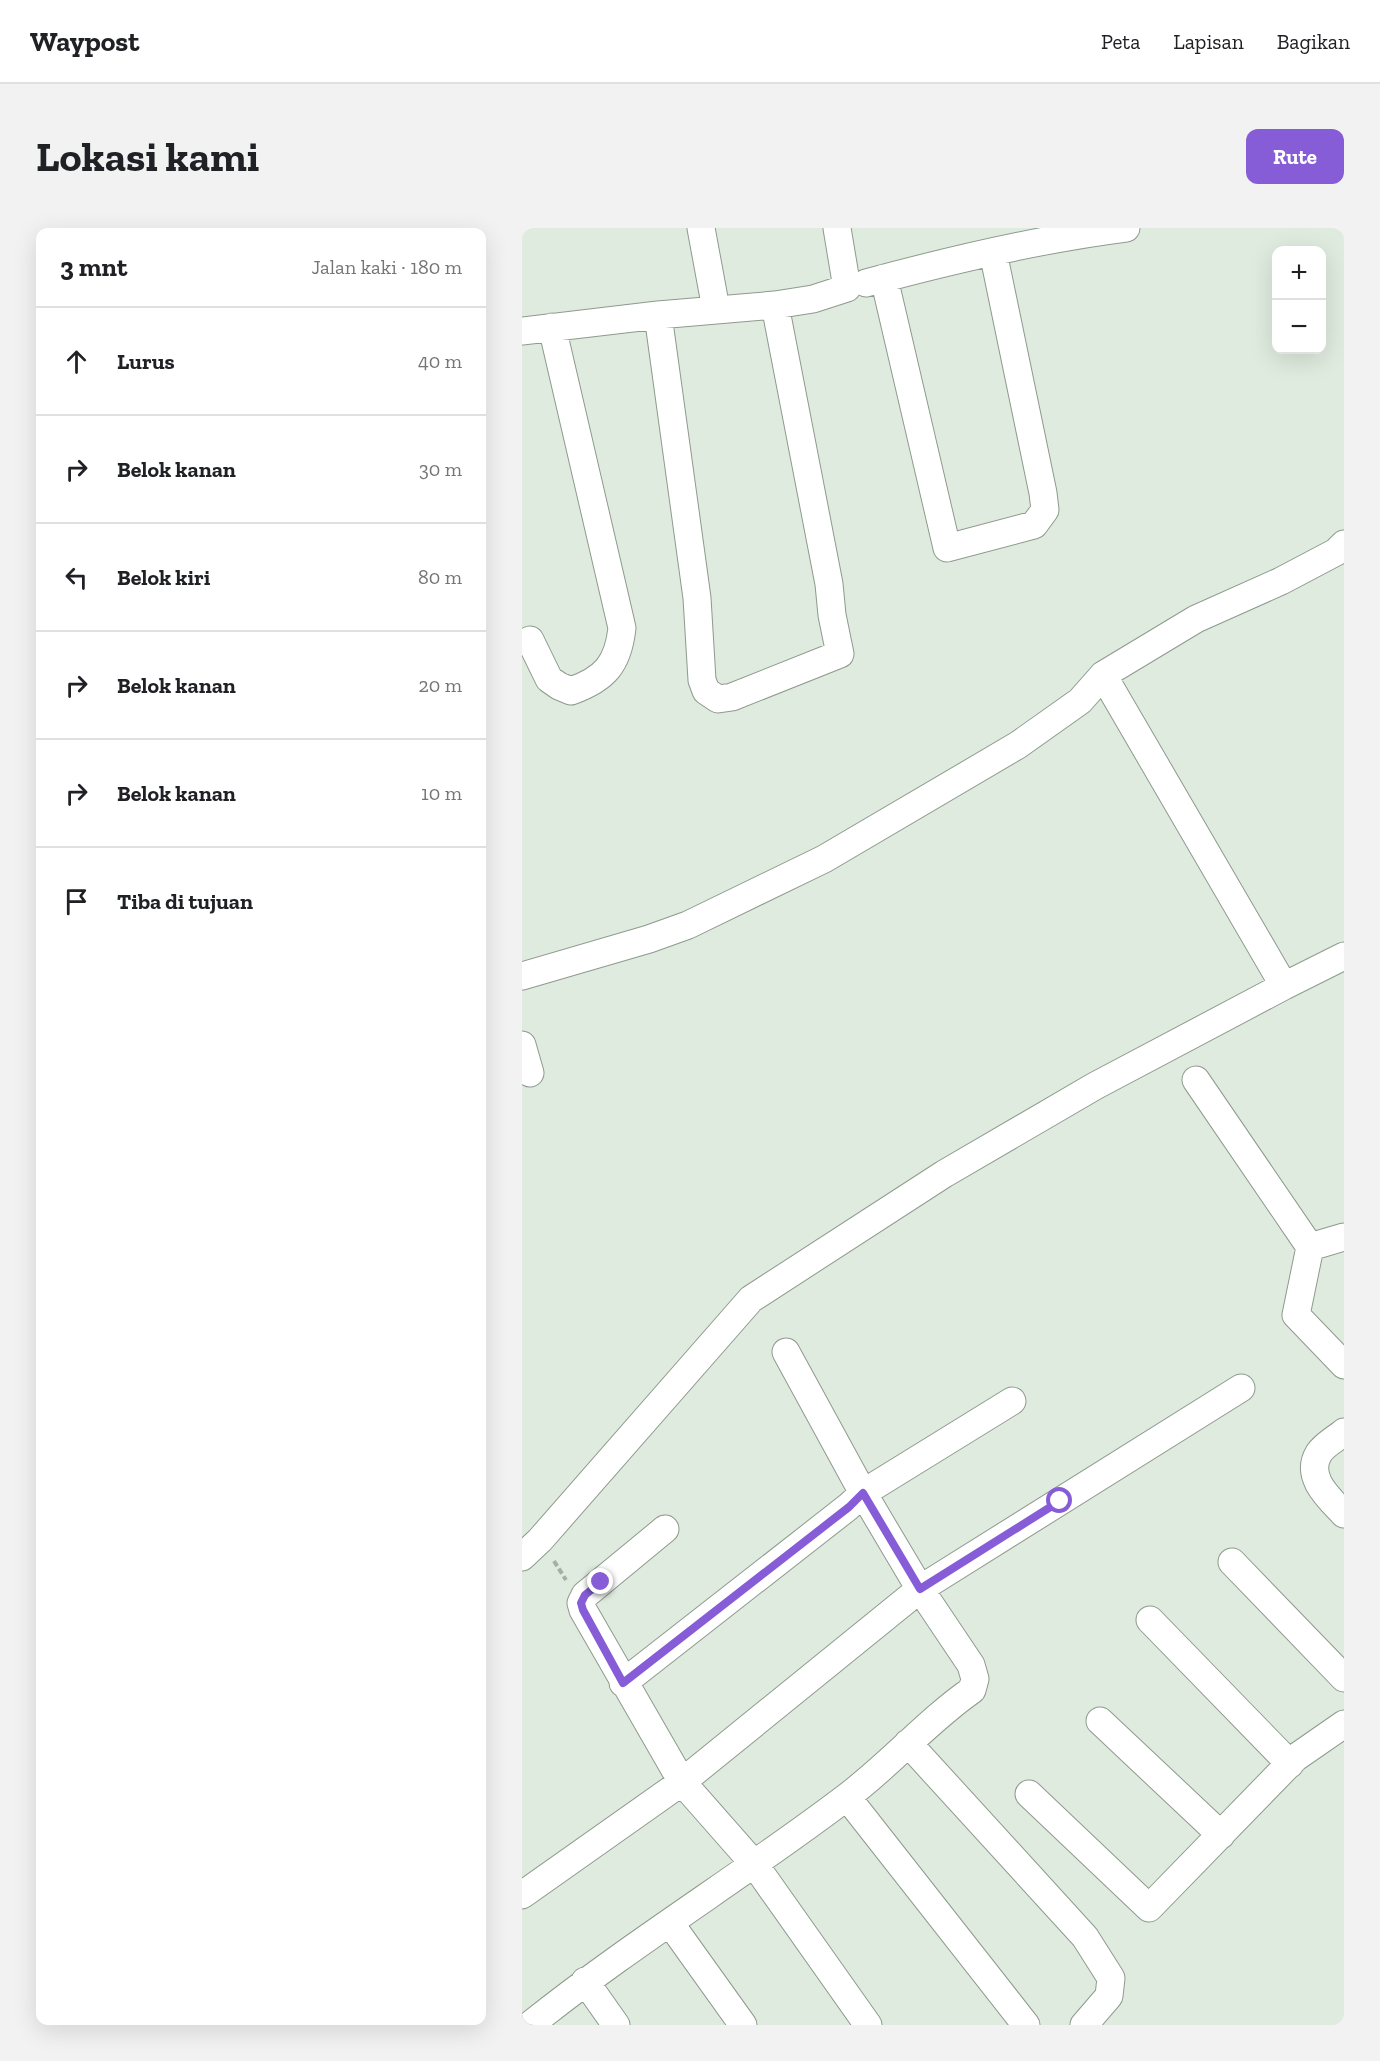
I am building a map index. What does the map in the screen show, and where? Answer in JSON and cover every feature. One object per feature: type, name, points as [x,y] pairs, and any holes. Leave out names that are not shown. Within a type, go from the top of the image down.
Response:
[{"type":"street","points":[[701,228],[716,309]]},
{"type":"street","points":[[837,228],[847,288]]},
{"type":"street","points":[[522,331],[716,309],[775,305],[813,299],[884,278],[1088,230],[1126,228]]},
{"type":"street","points":[[884,278],[947,548],[1034,525],[1045,510],[993,252]]},
{"type":"street","points":[[658,315],[698,598],[702,680],[706,691],[718,699],[732,697],[840,654],[832,615],[829,584],[775,305]]},
{"type":"street","points":[[530,640],[549,679],[571,691],[595,680],[614,663],[622,628],[552,327]]},
{"type":"street","points":[[522,976],[649,939],[688,925],[824,859],[1018,745],[1080,701],[1103,675],[1196,619],[1281,581],[1336,552],[1344,544]]},
{"type":"street","points":[[1103,675],[1284,986]]},
{"type":"street","points":[[531,1549],[751,1299],[944,1174],[1095,1086],[1344,956]]},
{"type":"street","points":[[522,1045],[530,1073]]},
{"type":"street","points":[[1196,1080],[1310,1247],[1296,1315],[1344,1365]]},
{"type":"street","points":[[1310,1247],[1344,1237]]},
{"type":"street","points":[[530,2025],[585,1981],[755,1865],[847,1797],[946,1709],[972,1690],[975,1679],[971,1665],[920,1589],[863,1493],[786,1352]]},
{"type":"street","points":[[522,1895],[682,1782],[920,1589],[1241,1388]]},
{"type":"street","points":[[623,1683],[849,1507],[863,1493],[1012,1401]]},
{"type":"street","points":[[1344,1432],[1319,1453],[1314,1468],[1317,1480],[1324,1492],[1344,1515]]},
{"type":"street","points":[[665,1528],[585,1595],[581,1603],[583,1610],[682,1782],[755,1865],[868,2025]]},
{"type":"street","points":[[1232,1562],[1344,1678]]},
{"type":"street","points":[[1150,1620],[1290,1764]]},
{"type":"street","points":[[1100,1721],[1221,1835]]},
{"type":"street","points":[[1029,1794],[1149,1908],[1295,1758],[1344,1724]]},
{"type":"street","points":[[908,1743],[1085,1937],[1111,1978],[1109,1996],[1084,2025]]},
{"type":"street","points":[[847,1797],[1026,2025]]},
{"type":"street","points":[[670,1923],[743,2025]]},
{"type":"street","points":[[585,1981],[616,2025]]},
{"type":"path","points":[[531,1549],[581,1603]]},
{"type":"route","points":[[601,1582],[585,1595],[581,1603],[623,1683],[849,1507],[863,1493],[920,1589],[1060,1501]]}]
